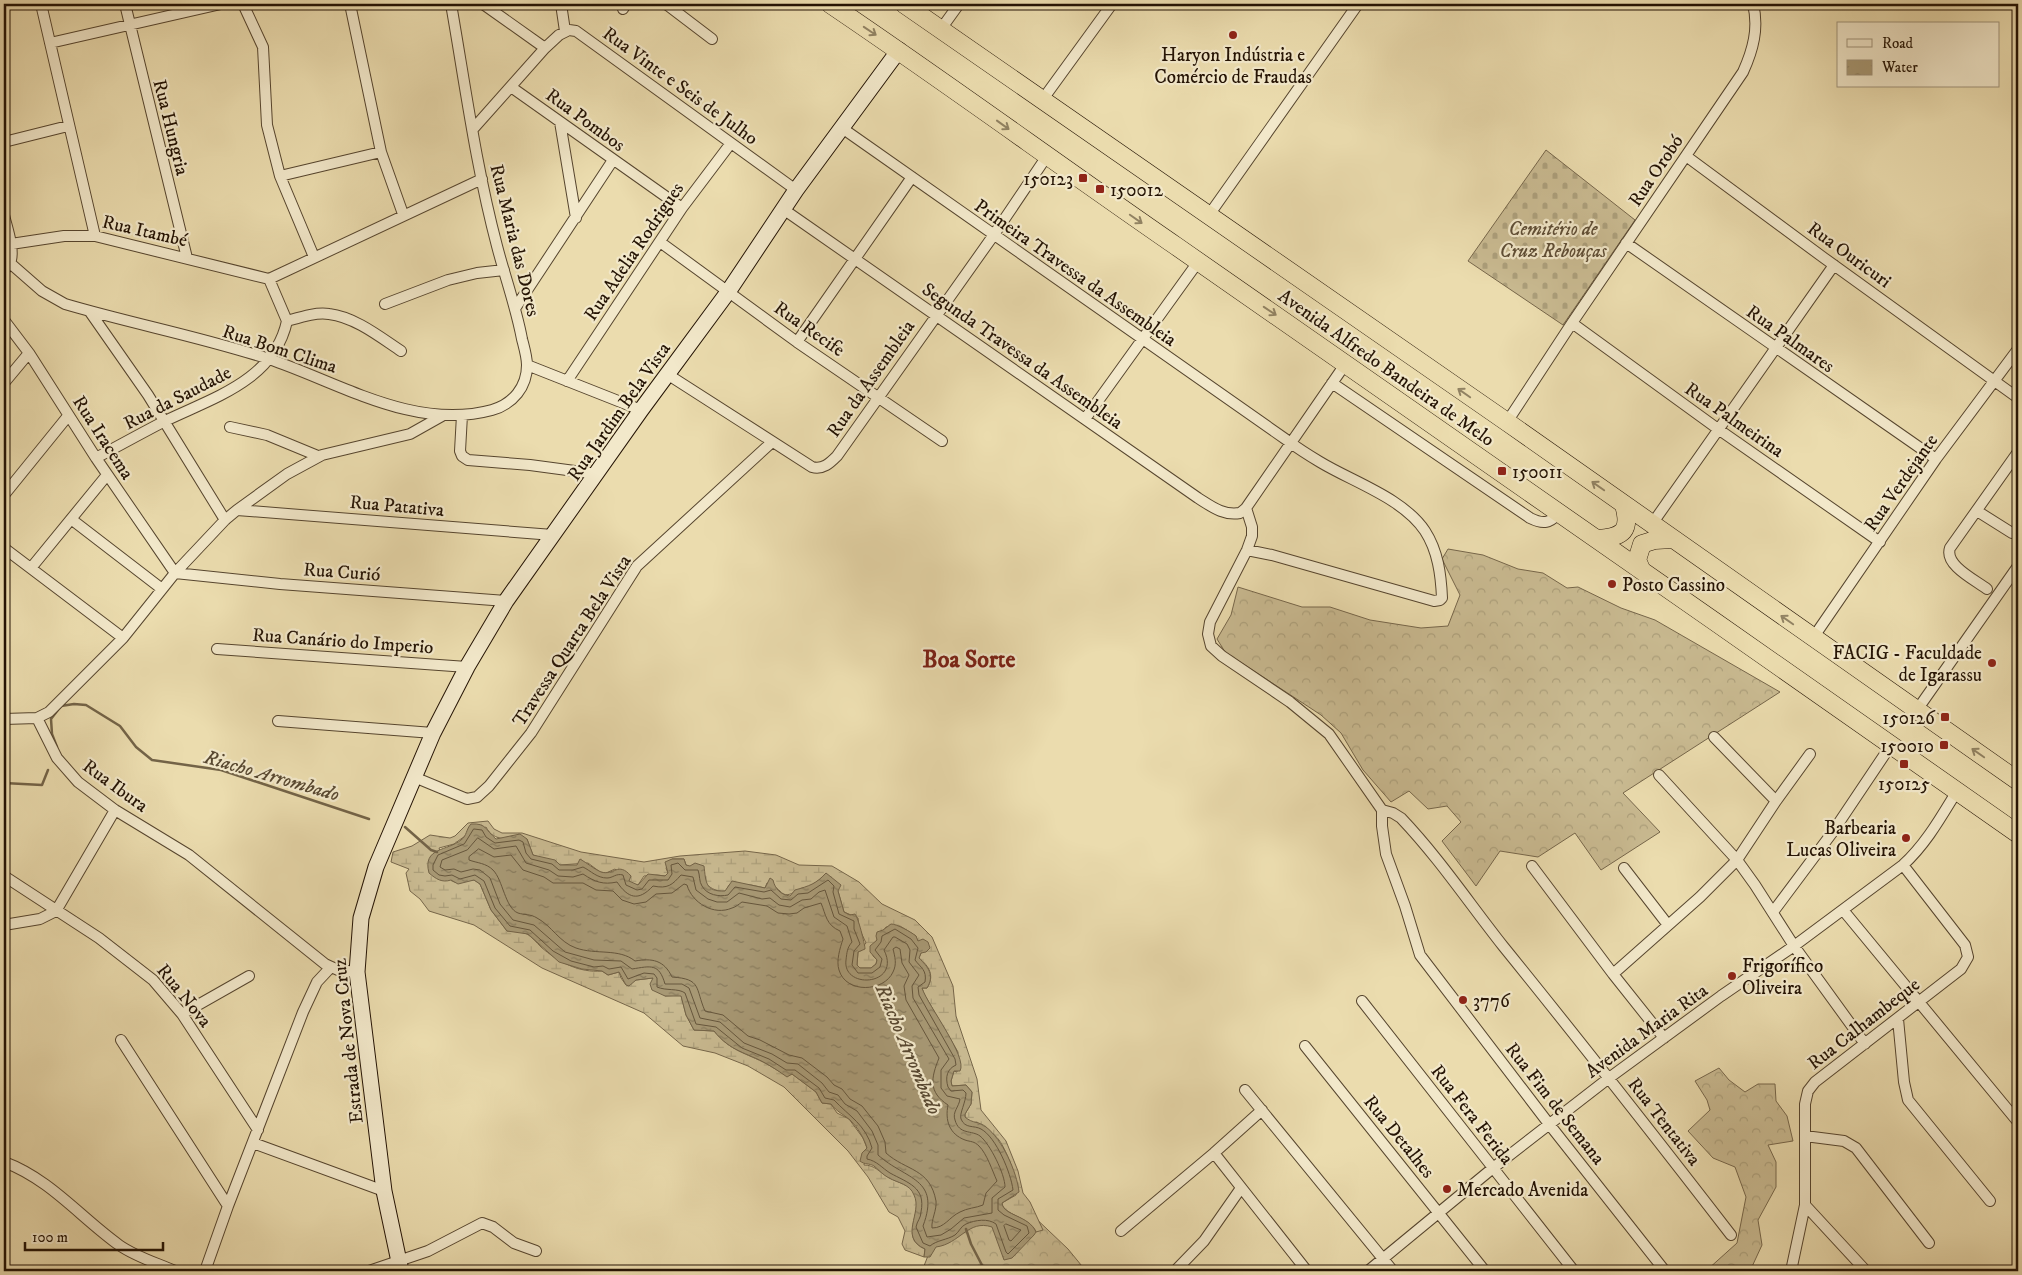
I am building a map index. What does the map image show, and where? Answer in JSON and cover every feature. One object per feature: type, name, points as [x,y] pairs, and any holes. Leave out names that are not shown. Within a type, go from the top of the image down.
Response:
[{"type":"highway","name":"Avenida Alfredo Bandeira de Melo","points":[[830,4],[899,50],[1198,262],[1346,363],[2018,834]]},
{"type":"highway","name":"Avenida Alfredo Bandeira de Melo","points":[[904,4],[1507,422],[2018,781]]},
{"type":"highway","points":[[1598,539],[1616,537],[1624,532],[1626,527],[1624,504]]},
{"type":"highway","points":[[1641,569],[1638,560],[1642,544],[1655,540],[1673,539]]},
{"type":"main road","name":"Rua Jardim Bela Vista","points":[[399,812],[433,733],[467,667],[506,601],[641,410],[728,292],[796,190],[899,50]]},
{"type":"main road","name":"Estrada de Nova Cruz","points":[[399,812],[367,894],[359,934],[357,972],[384,1190],[399,1266]]},
{"type":"street","points":[[41,4],[95,236]]},
{"type":"street","name":"Rua Hungria","points":[[124,4],[187,258]]},
{"type":"street","points":[[50,43],[220,4]]},
{"type":"street","points":[[244,4],[263,47],[267,124],[280,176],[314,257]]},
{"type":"street","points":[[350,4],[381,152],[403,214]]},
{"type":"street","name":"Rua Maria das Dores","points":[[451,4],[482,179],[497,246],[516,308],[527,365]]},
{"type":"street","points":[[483,4],[545,48]]},
{"type":"street","points":[[473,129],[545,48],[566,31],[561,4]]},
{"type":"street","points":[[666,4],[712,39]]},
{"type":"street","points":[[941,29],[959,4]]},
{"type":"street","points":[[1043,99],[1112,4]]},
{"type":"street","points":[[1209,215],[1358,4]]},
{"type":"street","name":"Rua Orobó","points":[[1507,422],[1626,243],[1740,78],[1748,60],[1755,33],[1753,4]]},
{"type":"street","name":"Rua Vinte e Seis de Julho","points":[[566,31],[573,30],[580,33],[796,190]]},
{"type":"street","name":"Rua Pombos","points":[[511,86],[682,208]]},
{"type":"street","points":[[560,122],[576,218]]},
{"type":"street","points":[[4,142],[68,126]]},
{"type":"street","name":"Primeira Travessa da Assembleia","points":[[842,128],[993,236],[1291,443],[1319,462],[1381,494],[1409,514],[1425,531],[1434,550],[1442,578],[1442,598],[1434,601],[1247,550]]},
{"type":"street","name":"Rua Adelia Rodrigues","points":[[567,381],[682,208],[731,143]]},
{"type":"street","points":[[280,176],[381,152]]},
{"type":"street","name":"Rua da Assembleia","points":[[667,374],[812,467],[824,467],[837,456],[993,236],[1047,156]]},
{"type":"street","name":"Rua Ouricuri","points":[[1686,156],[2018,398]]},
{"type":"street","points":[[516,308],[613,160]]},
{"type":"street","points":[[797,342],[912,177]]},
{"type":"street","points":[[401,351],[362,326],[335,315],[322,313],[287,320],[269,278],[403,214],[482,179]]},
{"type":"street","name":"Segunda Travessa da Assembleia","points":[[783,209],[1217,510],[1234,514],[1243,512],[1246,508]]},
{"type":"street","points":[[4,215],[10,244],[7,267]]},
{"type":"street","name":"Rua Itambé","points":[[10,244],[64,236],[95,236],[269,278]]},
{"type":"street","name":"Rua Recife","points":[[660,242],[797,342],[879,396],[942,441]]},
{"type":"street","name":"Rua Palmares","points":[[1626,243],[1936,460]]},
{"type":"street","points":[[1085,419],[1198,262]]},
{"type":"street","points":[[1652,524],[1834,264]]},
{"type":"street","name":"Rua Bom Clima","points":[[7,267],[52,298],[65,304],[269,359],[386,404],[415,412],[442,416],[462,415],[485,412],[506,405],[523,386],[527,365]]},
{"type":"street","points":[[384,304],[448,280],[477,273],[504,270]]},
{"type":"street","points":[[90,312],[131,368],[225,520]]},
{"type":"street","name":"Rua Iracema","points":[[4,320],[29,353],[68,416],[174,574]]},
{"type":"street","name":"Rua da Saudade","points":[[96,458],[242,384],[269,359],[282,338],[287,320]]},
{"type":"street","name":"Rua Palmeirina","points":[[1572,323],[1718,429],[1880,542]]},
{"type":"street","name":"Rua Verdejante","points":[[1813,638],[1936,460],[2018,349]]},
{"type":"street","points":[[4,383],[29,353]]},
{"type":"street","points":[[1346,363],[1246,508],[1252,527],[1252,536],[1247,550],[1210,622],[1208,634],[1211,646],[1222,656],[1290,702],[1329,734],[1382,810]]},
{"type":"street","points":[[527,365],[641,410]]},
{"type":"street","points":[[1332,383],[1530,518],[1546,523],[1551,522],[1560,513]]},
{"type":"street","points":[[462,415],[460,451],[462,456],[468,460],[530,465],[597,474]]},
{"type":"street","points":[[4,495],[68,416]]},
{"type":"street","points":[[4,719],[37,718],[49,712],[123,638],[174,574],[225,520],[287,474],[318,456],[410,434],[442,416]]},
{"type":"street","points":[[230,427],[267,435],[318,456]]},
{"type":"street","name":"Travessa Quarta Bela Vista","points":[[414,777],[467,799],[474,799],[481,793],[513,758],[545,714],[614,599],[637,566],[772,442]]},
{"type":"street","points":[[1987,589],[1954,565],[1949,558],[1950,548],[1977,510],[2015,464],[2018,452]]},
{"type":"street","points":[[31,568],[107,475]]},
{"type":"street","name":"Rua Patativa","points":[[238,510],[553,535]]},
{"type":"street","points":[[1977,510],[2012,533]]},
{"type":"street","points":[[71,519],[162,590]]},
{"type":"street","points":[[4,548],[123,638]]},
{"type":"street","points":[[1918,710],[2018,566]]},
{"type":"street","name":"Rua Curió","points":[[174,574],[506,601]]},
{"type":"street","name":"Rua Canário do Imperio","points":[[217,649],[467,667]]},
{"type":"street","name":"Rua Ibura","points":[[37,718],[52,751],[78,782],[115,810],[188,855],[330,967],[357,972]]},
{"type":"street","points":[[278,721],[433,733]]},
{"type":"street","points":[[1714,737],[1776,801]]},
{"type":"street","points":[[1774,912],[1832,833],[1891,745]]},
{"type":"street","points":[[1613,974],[1700,897],[1737,860],[1810,754]]},
{"type":"street","points":[[1659,775],[1737,860],[1774,912],[1794,946],[1865,1044]]},
{"type":"street","name":"Avenida Maria Rita","points":[[1368,1271],[1440,1214],[1493,1168],[1609,1078],[1721,996],[1794,946],[1903,865],[1934,828],[1957,791]]},
{"type":"street","points":[[4,925],[40,919],[56,911],[115,810]]},
{"type":"street","name":"Rua Tentativa","points":[[1382,810],[1393,813],[1410,828],[1440,862],[1476,912],[1609,1078],[1731,1235]]},
{"type":"street","name":"Rua Fim de Semana","points":[[1382,810],[1386,854],[1420,955],[1549,1124],[1665,1271]]},
{"type":"street","name":"Rua Calhambeque","points":[[1791,1271],[1806,1205],[1805,1104],[1811,1088],[1960,969],[1967,959],[1968,952],[1965,945],[1903,865]]},
{"type":"street","points":[[1532,866],[1664,1038]]},
{"type":"street","points":[[1624,868],[1668,925]]},
{"type":"street","name":"Rua Nova","points":[[4,876],[99,938],[147,974],[164,990],[182,1014],[258,1130]]},
{"type":"street","points":[[1843,910],[2018,1122]]},
{"type":"street","points":[[205,1271],[228,1206],[310,995],[330,967]]},
{"type":"street","points":[[182,1014],[249,976]]},
{"type":"street","name":"Rua Fera Ferida","points":[[1362,1001],[1574,1271]]},
{"type":"street","points":[[1898,1019],[1904,1082],[1908,1100],[1990,1201]]},
{"type":"street","points":[[122,1040],[228,1206]]},
{"type":"street","name":"Rua Detalhes","points":[[1305,1046],[1485,1271]]},
{"type":"street","points":[[1245,1090],[1394,1271]]},
{"type":"street","points":[[1121,1230],[1214,1153],[1262,1110]]},
{"type":"street","points":[[1805,1136],[1844,1141],[1856,1148],[1929,1243]]},
{"type":"street","points":[[253,1143],[384,1190]]},
{"type":"street","points":[[1214,1153],[1307,1271]]},
{"type":"street","points":[[4,1162],[28,1172],[47,1185],[121,1246],[175,1271]]},
{"type":"street","points":[[1175,1271],[1204,1241],[1241,1188]]},
{"type":"street","points":[[1806,1205],[1866,1271]]},
{"type":"street","points":[[369,1271],[399,1266],[482,1223],[493,1227],[514,1243],[536,1251]]},
{"type":"green space","name":"Cemitério de Cruz Rebouças","points":[[1546,150],[1635,220],[1563,325],[1468,261]]},
{"type":"green space","points":[[1448,549],[1483,555],[1518,569],[1543,573],[1567,588],[1578,587],[1621,608],[1655,620],[1780,692],[1623,793],[1660,832],[1601,870],[1575,833],[1538,857],[1500,851],[1476,886],[1442,841],[1461,822],[1447,806],[1428,809],[1409,791],[1391,802],[1363,770],[1341,733],[1321,715],[1225,652],[1217,639],[1231,615],[1238,587],[1302,607],[1330,607],[1370,620],[1421,628],[1448,626],[1460,595],[1442,559]]},
{"type":"green space","points":[[488,821],[494,829],[502,833],[522,833],[581,852],[644,862],[680,856],[745,851],[776,855],[799,865],[832,866],[859,882],[882,904],[915,920],[932,937],[953,986],[956,1016],[977,1079],[981,1110],[1006,1141],[1018,1171],[1023,1193],[1030,1202],[1043,1230],[1036,1232],[1028,1223],[1007,1210],[1002,1203],[1016,1195],[1016,1182],[1012,1167],[997,1137],[977,1122],[971,1123],[965,1117],[971,1104],[972,1092],[966,1085],[952,1086],[951,1081],[954,1071],[957,1072],[958,1052],[924,994],[922,988],[927,988],[931,975],[926,964],[919,958],[921,953],[916,936],[900,926],[886,927],[874,944],[873,956],[877,960],[876,964],[871,968],[860,968],[857,965],[858,952],[866,943],[859,928],[858,918],[844,912],[838,891],[826,873],[806,889],[802,888],[785,895],[767,883],[765,888],[751,885],[729,885],[726,891],[720,891],[706,884],[705,876],[686,865],[684,859],[672,859],[666,868],[668,873],[665,876],[644,876],[638,885],[632,884],[615,869],[606,873],[600,872],[588,863],[560,865],[533,855],[527,839],[498,838],[489,832],[486,827],[465,836],[454,844],[439,848],[451,880],[454,882],[474,880],[480,884],[491,910],[507,931],[527,934],[554,957],[577,968],[602,971],[608,975],[619,972],[626,985],[636,980],[653,978],[665,996],[681,995],[686,1015],[694,1030],[714,1031],[726,1043],[739,1051],[787,1076],[792,1074],[816,1092],[822,1103],[831,1104],[837,1113],[849,1119],[863,1138],[867,1148],[864,1165],[874,1167],[906,1186],[912,1190],[916,1197],[917,1205],[912,1230],[917,1244],[925,1249],[924,1257],[905,1250],[902,1244],[905,1231],[898,1217],[889,1212],[868,1177],[848,1151],[784,1087],[748,1066],[715,1053],[683,1046],[644,1013],[542,968],[474,925],[429,911],[420,899],[410,891],[406,873],[409,869],[391,862],[393,852],[412,846],[430,835],[450,838],[455,836],[468,823]]},
{"type":"green space","points":[[1719,1068],[1729,1080],[1745,1092],[1758,1084],[1775,1084],[1776,1101],[1787,1116],[1793,1141],[1768,1145],[1776,1162],[1776,1187],[1758,1220],[1762,1245],[1750,1271],[1707,1270],[1737,1243],[1746,1197],[1735,1167],[1713,1158],[1688,1131],[1710,1110],[1707,1100],[1695,1081]]},
{"type":"green space","points":[[1008,1192],[1068,1249],[1086,1271],[922,1271],[931,1248]]},
{"type":"water","points":[[471,824],[483,826],[496,839],[520,834],[527,839],[533,855],[555,860],[560,865],[577,865],[580,859],[601,872],[623,870],[631,876],[629,881],[638,885],[648,874],[665,876],[668,873],[665,862],[672,859],[684,859],[686,865],[690,866],[695,863],[704,866],[708,885],[710,888],[718,891],[725,891],[732,881],[765,888],[770,878],[779,891],[790,896],[795,890],[812,884],[826,873],[841,885],[838,891],[844,912],[850,915],[855,914],[858,920],[865,949],[858,952],[857,965],[860,968],[871,968],[876,964],[877,960],[870,952],[870,946],[877,940],[877,932],[891,924],[911,932],[918,941],[923,939],[928,942],[930,948],[926,952],[921,953],[919,958],[928,968],[930,975],[927,988],[922,988],[953,1043],[961,1064],[960,1071],[954,1071],[951,1081],[952,1086],[966,1085],[972,1092],[971,1104],[965,1117],[981,1124],[992,1132],[1008,1156],[1019,1192],[1002,1203],[1003,1207],[1033,1226],[1036,1232],[1034,1235],[1012,1258],[1004,1260],[992,1227],[976,1226],[952,1241],[936,1247],[930,1257],[924,1257],[925,1249],[917,1244],[913,1238],[912,1231],[916,1202],[912,1191],[907,1186],[887,1177],[874,1166],[860,1161],[862,1153],[867,1148],[856,1126],[831,1104],[822,1103],[816,1092],[792,1074],[787,1077],[767,1064],[733,1048],[714,1031],[694,1030],[686,1015],[681,996],[665,996],[652,990],[650,984],[653,978],[636,980],[629,986],[626,985],[619,972],[608,975],[602,971],[582,969],[559,962],[528,934],[507,931],[491,910],[480,884],[474,880],[458,884],[451,880],[442,881],[429,873],[429,858],[438,851],[461,840]]},
{"type":"waterway","name":"Riacho Arrombado","points":[[57,747],[52,734],[51,719],[61,706],[86,705],[120,726],[136,747],[152,760],[221,770],[369,819]]},
{"type":"waterway","name":"Riacho Arrombado","points":[[4,783],[42,785],[48,770]]},
{"type":"waterway","name":"Riacho Arrombado","points":[[405,827],[431,850],[437,852]]},
{"type":"waterway","name":"Riacho Arrombado","points":[[966,1229],[971,1244],[985,1271]]},
{"type":"place","name":"Haryon Indústria e Comércio de Fraudas","points":[[1233,35]]},
{"type":"place","name":"150123","points":[[1083,178]]},
{"type":"place","name":"150012","points":[[1100,189]]},
{"type":"place","name":"150011","points":[[1502,471]]},
{"type":"place","name":"Posto Cassino","points":[[1612,584]]},
{"type":"place","name":"FACIG - Faculdade de Igarassu","points":[[1992,663]]},
{"type":"place","name":"150126","points":[[1945,717]]},
{"type":"place","name":"150010","points":[[1944,745]]},
{"type":"place","name":"150125","points":[[1904,764]]},
{"type":"place","name":"Barbearia Lucas Oliveira","points":[[1906,838]]},
{"type":"place","name":"Frigorífico Oliveira","points":[[1732,976]]},
{"type":"place","name":"3776","points":[[1463,1000]]},
{"type":"place","name":"Mercado Avenida","points":[[1447,1189]]},
{"type":"district","name":"Boa Sorte","points":[[969,659]]}]
